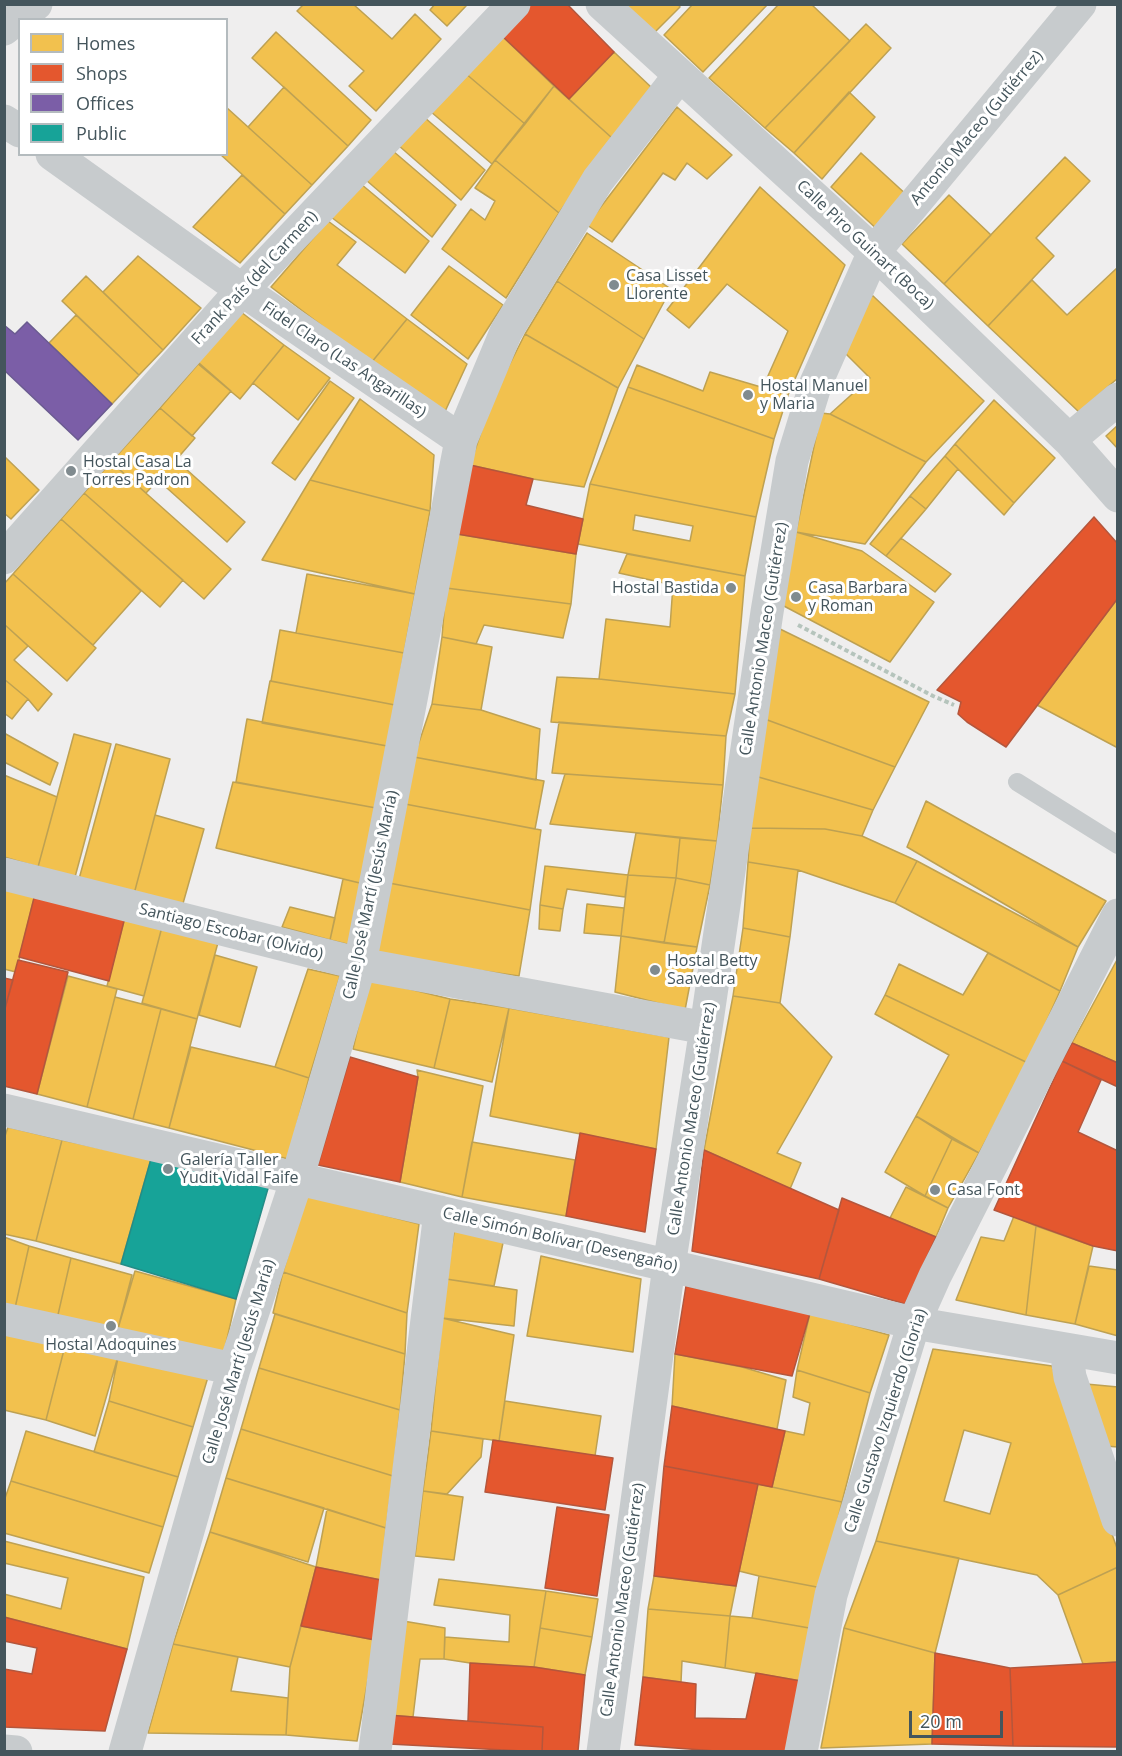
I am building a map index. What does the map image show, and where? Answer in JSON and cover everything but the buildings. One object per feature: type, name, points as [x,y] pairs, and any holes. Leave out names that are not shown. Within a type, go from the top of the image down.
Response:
[{"type":"street","points":[[18,18],[36,4]]},
{"type":"street","name":"Frank País (del Carmen)","points":[[4,558],[242,290],[514,4]]},
{"type":"street","name":"Calle Piro Guinart (Boca)","points":[[602,4],[874,252],[1069,440],[1118,496]]},
{"type":"street","name":"Antonio Maceo (Gutiérrez)","points":[[874,252],[1080,4]]},
{"type":"street","points":[[4,29],[18,18]]},
{"type":"street","name":"Calle José Martí (Jesús María)","points":[[125,1752],[234,1369],[297,1179],[360,964],[460,440],[506,332],[598,180],[680,75]]},
{"type":"street","points":[[4,121],[18,130]]},
{"type":"street","name":"Fidel Claro (Las Angarillas)","points":[[55,156],[242,290],[460,440]]},
{"type":"street","name":"Calle Antonio Maceo (Gutiérrez)","points":[[603,1752],[669,1266],[767,612],[792,461],[816,383],[874,252]]},
{"type":"street","points":[[1069,440],[1118,399]]},
{"type":"street","name":"Santiago Escobar (Olvido)","points":[[4,874],[360,964],[706,1028]]},
{"type":"street","name":"Calle Gustavo Izquierdo (Gloria)","points":[[801,1752],[831,1595],[914,1323],[935,1276],[1118,915]]},
{"type":"street","name":"Calle Simón Bolívar (Desengaño)","points":[[4,1110],[914,1323],[1118,1358]]},
{"type":"street","points":[[374,1752],[440,1212]]},
{"type":"street","points":[[4,1319],[234,1369]]},
{"type":"street","points":[[1066,1350],[1070,1377],[1118,1520]]},
{"type":"street","points":[[4,1751],[16,1752]]},
{"type":"lane","points":[[1017,782],[1118,845]]},
{"type":"path","points":[[767,612],[822,637],[954,705]]},
{"type":"place","name":"Casa Lisset Llorente","points":[[614,285]]},
{"type":"place","name":"Hostal Manuel y Maria","points":[[748,395]]},
{"type":"place","name":"Hostal Casa La Torres Padron","points":[[71,471]]},
{"type":"place","name":"Hostal Bastida","points":[[731,588]]},
{"type":"place","name":"Casa Barbara y Roman","points":[[796,597]]},
{"type":"place","name":"Hostal Betty Saavedra","points":[[655,970]]},
{"type":"place","name":"Galería Taller Yudit Vidal Faife","points":[[168,1169]]},
{"type":"place","name":"Casa Font","points":[[935,1190]]},
{"type":"place","name":"Hostal Adoquines","points":[[111,1326]]}]
